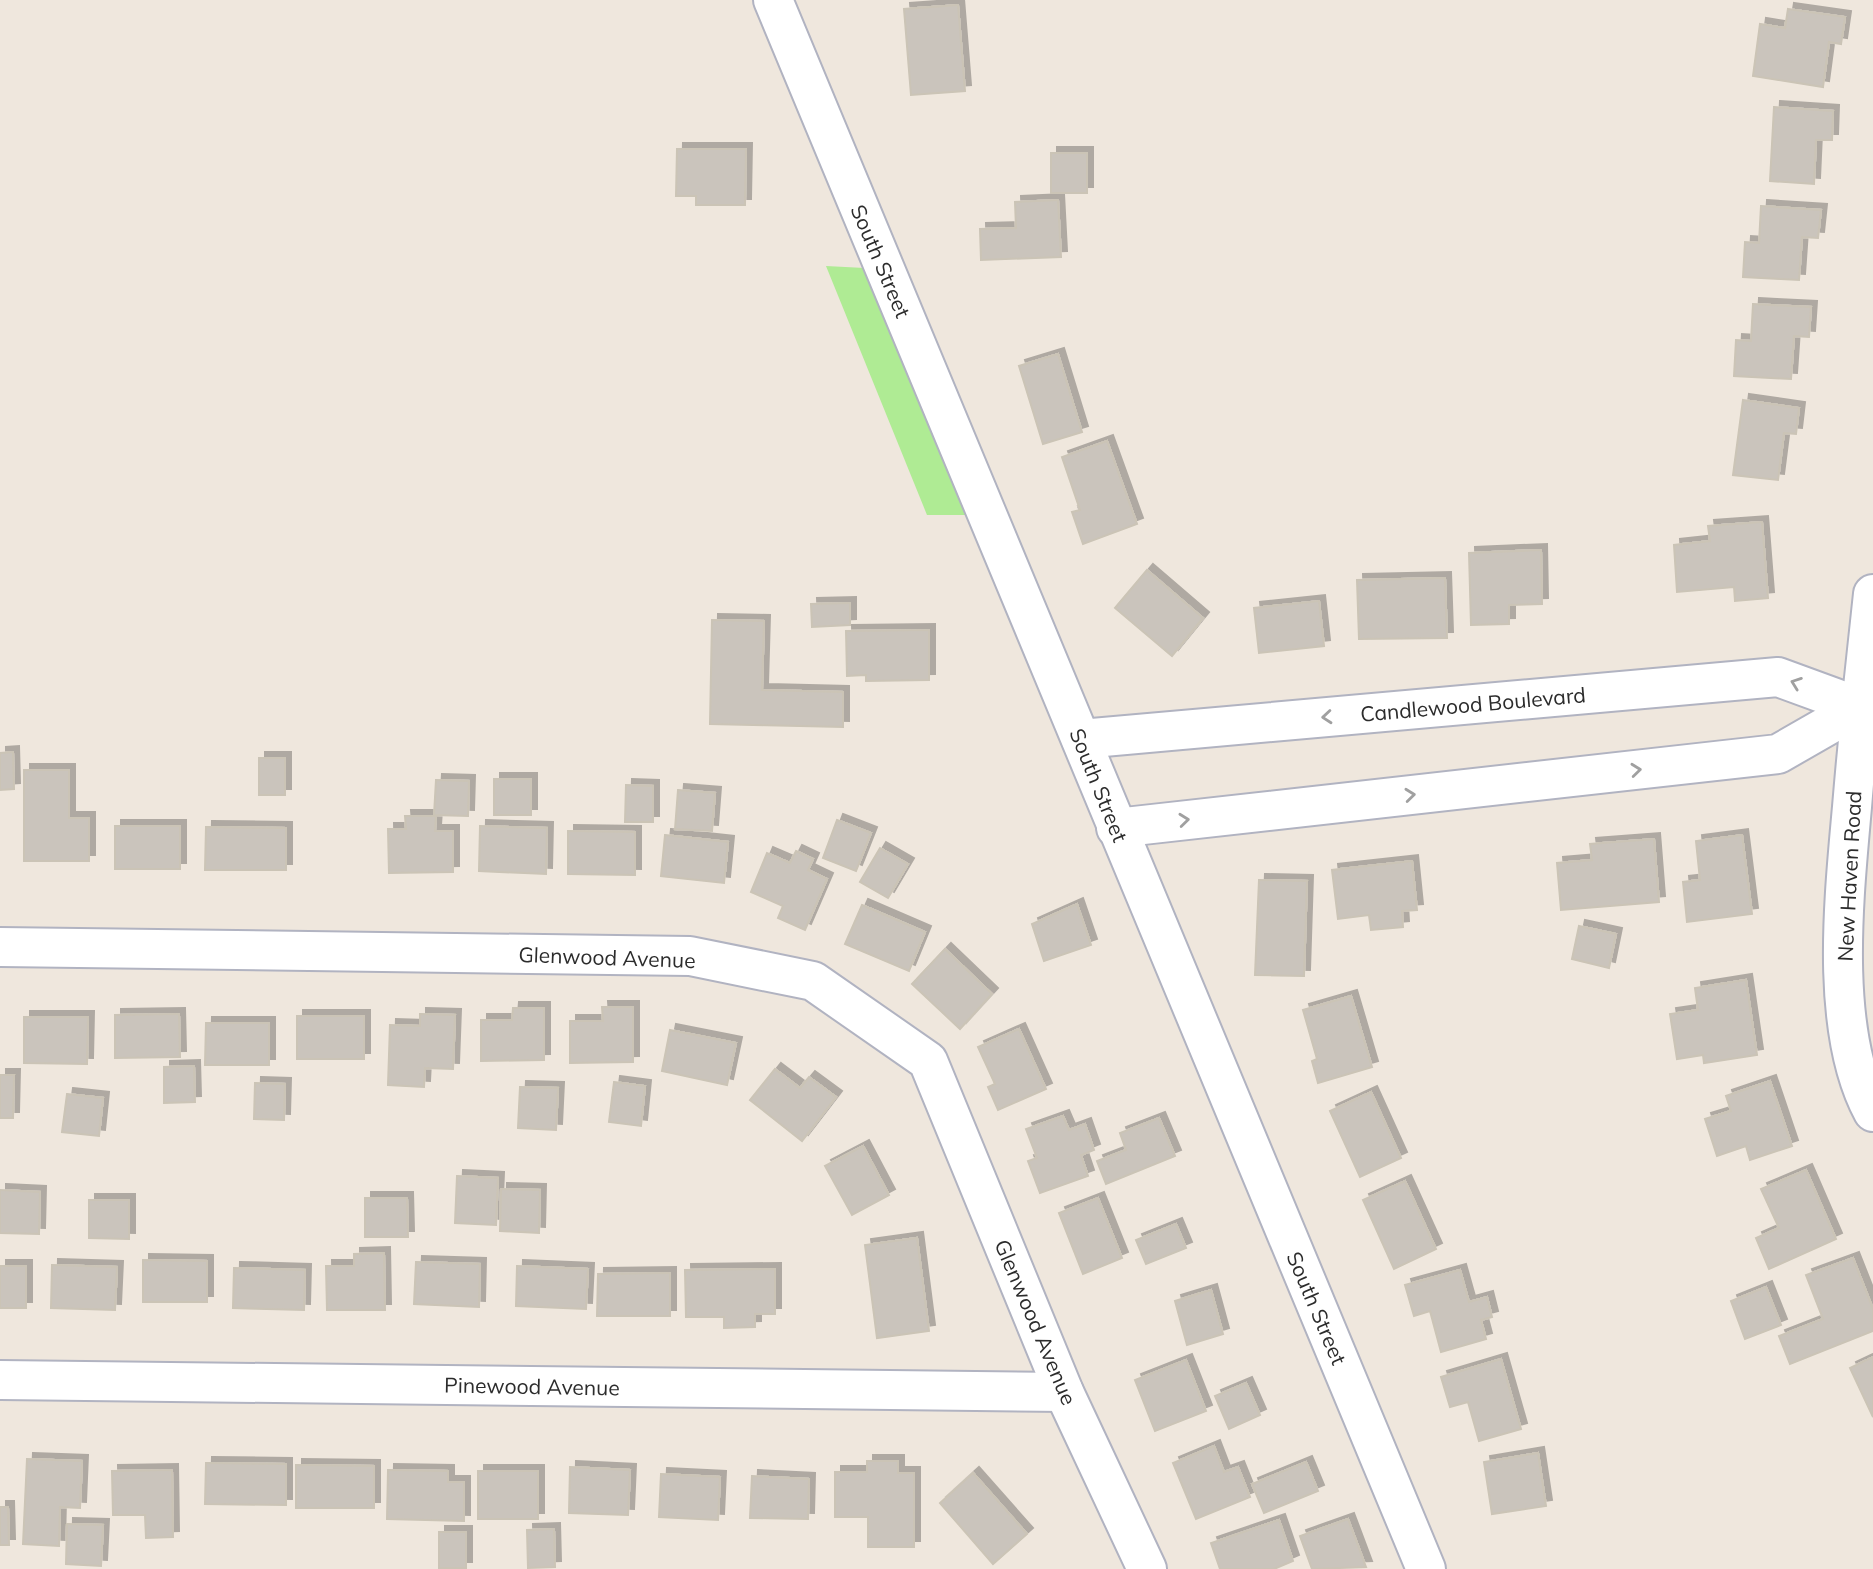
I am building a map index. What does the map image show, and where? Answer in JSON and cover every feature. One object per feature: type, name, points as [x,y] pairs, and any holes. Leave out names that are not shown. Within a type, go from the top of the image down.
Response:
[{"type":"street","name":"South Street","points":[[773,0],[1426,1569]]},
{"type":"street","name":"New Haven Road","points":[[1873,594],[1867,706],[1844,894],[1845,1011],[1863,1095],[1873,1112]]},
{"type":"street","name":"Candlewood Boulevard","points":[[1081,739],[1778,677],[1867,706]]},
{"type":"street","points":[[1116,828],[1779,754],[1867,706]]},
{"type":"street","name":"Glenwood Avenue","points":[[0,947],[690,956],[813,981],[928,1061],[1064,1392],[1147,1569]]},
{"type":"street","name":"Pinewood Avenue","points":[[0,1380],[1064,1392]]},
{"type":"green space","points":[[826,266],[884,269],[987,515],[927,515]]},
{"type":"building","points":[[958,5],[965,91],[911,95],[904,9]]},
{"type":"building","points":[[1788,9],[1845,17],[1841,44],[1829,42],[1823,87],[1753,76],[1760,24],[1785,28]]},
{"type":"building","points":[[1774,107],[1833,111],[1832,140],[1816,140],[1814,184],[1770,181]]},
{"type":"building","points":[[677,149],[746,149],[745,205],[696,205],[696,196],[676,196]]},
{"type":"building","points":[[1051,153],[1087,153],[1087,193],[1051,193]]},
{"type":"building","points":[[1058,200],[1061,257],[981,260],[980,229],[1016,228],[1015,202]]},
{"type":"building","points":[[1761,206],[1821,210],[1818,238],[1802,237],[1799,280],[1743,277],[1745,242],[1759,243]]},
{"type":"building","points":[[1753,304],[1811,307],[1809,337],[1794,336],[1791,379],[1734,376],[1736,340],[1751,341]]},
{"type":"building","points":[[1058,354],[1082,432],[1043,444],[1019,366]]},
{"type":"building","points":[[1743,400],[1799,408],[1796,434],[1784,433],[1778,480],[1733,475]]},
{"type":"building","points":[[1107,441],[1137,524],[1083,544],[1072,512],[1080,510],[1062,457]]},
{"type":"building","points":[[1762,522],[1768,598],[1735,601],[1734,587],[1677,592],[1674,545],[1710,541],[1708,526]]},
{"type":"building","points":[[1541,550],[1542,604],[1509,605],[1509,624],[1471,625],[1469,553]]},
{"type":"building","points":[[1147,570],[1203,618],[1172,656],[1115,608]]},
{"type":"building","points":[[1445,578],[1447,638],[1359,639],[1357,580]]},
{"type":"building","points":[[1319,601],[1324,646],[1259,653],[1254,608]]},
{"type":"building","points":[[850,603],[850,625],[812,627],[811,604]]},
{"type":"building","points":[[712,620],[764,621],[762,690],[843,692],[843,727],[710,724]]},
{"type":"building","points":[[929,630],[929,680],[866,681],[866,675],[847,676],[846,631]]},
{"type":"building","points":[[13,752],[14,789],[0,790],[0,753]]},
{"type":"building","points":[[259,758],[285,758],[285,795],[259,795]]},
{"type":"building","points":[[24,770],[69,770],[69,818],[89,818],[89,861],[24,861]]},
{"type":"building","points":[[494,779],[531,779],[531,815],[494,815]]},
{"type":"building","points":[[436,780],[469,781],[468,816],[434,815]]},
{"type":"building","points":[[626,785],[653,786],[653,822],[625,822]]},
{"type":"building","points":[[678,790],[715,793],[712,831],[675,829]]},
{"type":"building","points":[[405,816],[436,816],[435,831],[453,831],[453,872],[389,873],[388,829],[406,829]]},
{"type":"building","points":[[837,820],[871,833],[856,871],[823,858]]},
{"type":"building","points":[[115,826],[180,826],[180,869],[115,869]]},
{"type":"building","points":[[480,826],[547,828],[546,874],[479,871]]},
{"type":"building","points":[[206,827],[286,828],[286,870],[205,870]]},
{"type":"building","points":[[568,831],[635,832],[635,875],[568,874]]},
{"type":"building","points":[[665,835],[728,842],[724,883],[661,876]]},
{"type":"building","points":[[1742,835],[1752,914],[1687,922],[1683,882],[1700,880],[1696,841]]},
{"type":"building","points":[[1654,839],[1659,902],[1561,910],[1557,863],[1592,860],[1590,844]]},
{"type":"building","points":[[880,848],[908,864],[888,898],[860,882]]},
{"type":"building","points":[[796,851],[813,859],[808,870],[827,879],[805,930],[778,918],[783,906],[751,892],[767,853],[790,863]]},
{"type":"building","points":[[1412,861],[1417,910],[1402,911],[1403,927],[1371,930],[1369,915],[1338,919],[1332,870]]},
{"type":"building","points":[[1259,880],[1307,881],[1304,976],[1255,975]]},
{"type":"building","points":[[1077,904],[1091,945],[1044,961],[1032,924]]},
{"type":"building","points":[[862,905],[925,932],[909,971],[845,944]]},
{"type":"building","points":[[1579,926],[1616,934],[1609,968],[1572,959]]},
{"type":"building","points":[[945,949],[992,994],[960,1029],[912,984]]},
{"type":"building","points":[[1746,980],[1757,1055],[1704,1063],[1703,1055],[1677,1059],[1670,1014],[1698,1010],[1695,988]]},
{"type":"building","points":[[1351,996],[1372,1067],[1318,1083],[1312,1061],[1317,1059],[1303,1010]]},
{"type":"building","points":[[602,1007],[633,1007],[633,1062],[570,1063],[570,1021],[603,1021]]},
{"type":"building","points":[[513,1008],[544,1008],[544,1060],[481,1061],[481,1020],[512,1020]]},
{"type":"building","points":[[179,1014],[180,1057],[115,1058],[115,1015]]},
{"type":"building","points":[[420,1014],[455,1015],[453,1069],[425,1068],[424,1087],[388,1085],[390,1025],[420,1026]]},
{"type":"building","points":[[297,1016],[364,1016],[364,1059],[297,1059]]},
{"type":"building","points":[[24,1017],[88,1017],[87,1064],[24,1063]]},
{"type":"building","points":[[206,1023],[269,1023],[269,1065],[205,1065]]},
{"type":"building","points":[[1019,1029],[1046,1089],[998,1110],[988,1087],[995,1084],[978,1047]]},
{"type":"building","points":[[670,1030],[736,1043],[727,1085],[662,1071]]},
{"type":"building","points":[[194,1066],[195,1102],[164,1103],[164,1067]]},
{"type":"building","points":[[775,1069],[800,1088],[809,1077],[836,1097],[802,1141],[750,1100]]},
{"type":"building","points":[[0,1075],[14,1075],[13,1118],[0,1118]]},
{"type":"building","points":[[1770,1081],[1792,1146],[1750,1160],[1746,1146],[1717,1156],[1705,1119],[1731,1111],[1726,1096]]},
{"type":"building","points":[[614,1082],[645,1086],[641,1126],[609,1122]]},
{"type":"building","points":[[255,1083],[285,1084],[284,1120],[254,1119]]},
{"type":"building","points":[[520,1087],[558,1088],[556,1130],[518,1128]]},
{"type":"building","points":[[1371,1092],[1401,1158],[1360,1177],[1330,1111]]},
{"type":"building","points":[[67,1094],[103,1098],[99,1136],[62,1132]]},
{"type":"building","points":[[1063,1116],[1069,1130],[1085,1124],[1094,1150],[1081,1155],[1088,1176],[1040,1193],[1028,1161],[1037,1158],[1026,1129]]},
{"type":"building","points":[[1159,1118],[1175,1156],[1106,1184],[1097,1161],[1126,1150],[1120,1133]]},
{"type":"building","points":[[863,1146],[889,1195],[852,1215],[825,1166]]},
{"type":"building","points":[[1806,1170],[1836,1239],[1769,1269],[1756,1238],[1779,1228],[1761,1189]]},
{"type":"building","points":[[457,1176],[498,1178],[496,1225],[455,1223]]},
{"type":"building","points":[[1405,1181],[1436,1249],[1394,1269],[1363,1200]]},
{"type":"building","points":[[501,1189],[540,1190],[539,1233],[500,1231]]},
{"type":"building","points":[[0,1190],[40,1192],[39,1234],[0,1233]]},
{"type":"building","points":[[365,1198],[407,1198],[408,1237],[365,1237]]},
{"type":"building","points":[[1098,1198],[1122,1258],[1083,1274],[1059,1213]]},
{"type":"building","points":[[89,1200],[129,1200],[129,1239],[89,1238]]},
{"type":"building","points":[[1176,1224],[1186,1248],[1146,1264],[1136,1240]]},
{"type":"building","points":[[917,1238],[929,1331],[877,1338],[865,1245]]},
{"type":"building","points":[[384,1253],[385,1310],[327,1310],[326,1266],[354,1266],[354,1254]]},
{"type":"building","points":[[1853,1258],[1873,1309],[1873,1331],[1790,1364],[1779,1336],[1823,1319],[1806,1275]]},
{"type":"building","points":[[143,1260],[207,1261],[207,1302],[143,1302]]},
{"type":"building","points":[[416,1262],[480,1264],[479,1307],[414,1304]]},
{"type":"building","points":[[52,1265],[117,1267],[115,1310],[51,1308]]},
{"type":"building","points":[[0,1266],[26,1266],[26,1308],[0,1308]]},
{"type":"building","points":[[517,1266],[588,1269],[586,1309],[516,1306]]},
{"type":"building","points":[[234,1268],[305,1270],[304,1310],[233,1308]]},
{"type":"building","points":[[775,1269],[775,1314],[755,1314],[755,1327],[724,1328],[724,1317],[686,1317],[685,1270]]},
{"type":"building","points":[[1460,1270],[1469,1302],[1487,1297],[1492,1317],[1481,1320],[1486,1339],[1441,1352],[1430,1311],[1414,1316],[1405,1285]]},
{"type":"building","points":[[670,1273],[670,1316],[597,1316],[598,1274]]},
{"type":"building","points":[[1766,1287],[1781,1325],[1745,1339],[1731,1301]]},
{"type":"building","points":[[1211,1290],[1223,1334],[1187,1345],[1175,1301]]},
{"type":"building","points":[[1873,1357],[1873,1417],[1850,1368]]},
{"type":"building","points":[[1501,1359],[1521,1429],[1479,1441],[1468,1402],[1450,1407],[1441,1377]]},
{"type":"building","points":[[1186,1360],[1206,1411],[1155,1431],[1135,1380]]},
{"type":"building","points":[[1246,1383],[1260,1415],[1229,1429],[1215,1396]]},
{"type":"building","points":[[1214,1446],[1224,1472],[1238,1467],[1250,1497],[1196,1519],[1173,1463]]},
{"type":"building","points":[[1538,1453],[1546,1506],[1492,1514],[1484,1462]]},
{"type":"building","points":[[27,1459],[82,1461],[80,1508],[60,1507],[59,1546],[23,1544]]},
{"type":"building","points":[[867,1461],[898,1461],[898,1473],[914,1473],[914,1547],[868,1547],[868,1517],[835,1517],[835,1472],[867,1472]]},
{"type":"building","points":[[1306,1462],[1318,1491],[1264,1513],[1252,1484]]},
{"type":"building","points":[[206,1463],[286,1464],[286,1505],[205,1504]]},
{"type":"building","points":[[296,1465],[374,1466],[374,1508],[296,1508]]},
{"type":"building","points":[[570,1467],[630,1470],[628,1515],[569,1513]]},
{"type":"building","points":[[172,1470],[173,1537],[146,1538],[145,1515],[113,1515],[112,1471]]},
{"type":"building","points":[[388,1470],[448,1471],[448,1482],[464,1482],[464,1521],[387,1519]]},
{"type":"building","points":[[478,1471],[538,1471],[538,1519],[478,1519]]},
{"type":"building","points":[[973,1473],[1027,1534],[993,1564],[940,1503]]},
{"type":"building","points":[[661,1474],[720,1477],[718,1520],[659,1517]]},
{"type":"building","points":[[752,1476],[809,1479],[808,1519],[750,1518]]},
{"type":"building","points":[[0,1507],[8,1507],[9,1545],[0,1545]]},
{"type":"building","points":[[1348,1519],[1366,1567],[1312,1569],[1300,1536]]},
{"type":"building","points":[[1279,1520],[1293,1561],[1274,1569],[1220,1569],[1211,1543]]},
{"type":"building","points":[[67,1524],[103,1525],[101,1566],[66,1564]]},
{"type":"building","points":[[554,1529],[555,1567],[528,1568],[527,1530]]},
{"type":"building","points":[[439,1532],[466,1532],[466,1568],[439,1568]]}]
